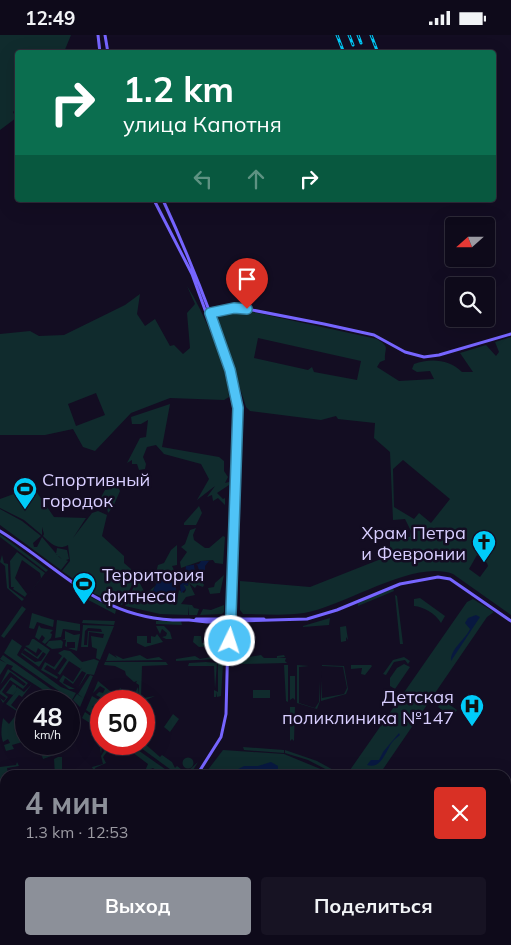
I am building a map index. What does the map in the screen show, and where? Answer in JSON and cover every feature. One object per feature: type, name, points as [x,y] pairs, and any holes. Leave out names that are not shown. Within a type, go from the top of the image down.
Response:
[{"type":"main road","points":[[98,35],[100,50]]},
{"type":"main road","points":[[105,35],[108,50]]},
{"type":"main road","points":[[155,202],[190,268],[209,313]]},
{"type":"main road","points":[[164,202],[192,264],[230,370],[238,408],[226,713],[223,733],[200,770]]},
{"type":"main road","points":[[209,313],[234,308],[247,309],[324,324],[374,335],[405,352],[424,357],[439,355],[511,335]]},
{"type":"main road","points":[[0,531],[73,585],[101,601],[138,615],[170,620],[313,618],[400,584],[438,577],[448,578],[511,621]]},
{"type":"main road","points":[[222,620],[230,613]]},
{"type":"main road","points":[[230,613],[239,620]]},
{"type":"main road","points":[[222,620],[230,628]]},
{"type":"main road","points":[[230,628],[239,620]]},
{"type":"green space","points":[[0,35],[71,35],[65,50],[15,50],[15,110],[13,112],[15,119],[0,130]]},
{"type":"green space","points":[[187,286],[214,340],[228,385],[229,397],[224,400],[170,398],[131,413],[95,451],[83,447],[73,429],[45,435],[0,435],[0,334],[30,331],[39,336],[64,335],[125,305],[140,294],[137,314],[145,326],[155,319],[170,346],[174,345],[183,354],[190,348],[187,313],[195,304]],"holes":[[[96,393],[105,415],[76,426],[68,404]]]},
{"type":"green space","points":[[222,312],[253,312],[377,339],[386,348],[385,360],[380,362],[377,367],[399,381],[434,379],[430,371],[417,372],[412,369],[414,364],[433,360],[451,364],[462,372],[473,372],[460,353],[486,345],[496,356],[499,352],[495,342],[511,337],[511,615],[453,574],[437,571],[399,578],[321,609],[304,613],[281,615],[243,614],[240,610],[240,581],[310,587],[386,557],[390,552],[390,534],[404,534],[404,537],[410,537],[411,531],[405,519],[393,520],[390,452],[374,438],[375,423],[338,419],[336,416],[321,420],[250,411],[246,407],[218,319]],"holes":[[[258,338],[361,361],[357,380],[314,372],[312,367],[308,370],[254,358]],[[403,460],[450,499],[431,523],[419,513],[414,519],[394,507],[393,469]],[[477,555],[488,566],[480,577],[469,569]]]},
{"type":"green space","points":[[170,404],[162,447],[219,457],[224,461],[224,471],[228,477],[225,483],[229,482],[229,485],[217,493],[223,499],[225,498],[225,505],[218,498],[213,501],[212,495],[207,497],[215,486],[197,500],[209,479],[201,464],[164,454],[156,445],[147,447],[143,457],[146,464],[145,469],[139,470],[137,464],[132,464],[132,460],[127,463],[140,438],[146,437],[148,420],[141,424],[132,424],[131,417]]},
{"type":"green space","points":[[112,484],[116,484],[120,491],[113,507],[108,513],[107,508],[101,507],[103,503],[99,501],[105,490],[112,489]]},
{"type":"green space","points":[[33,487],[54,517],[86,518],[73,538],[92,513],[98,511],[107,515],[102,536],[124,556],[124,563],[131,569],[130,576],[138,580],[144,591],[148,592],[155,586],[153,591],[155,597],[170,597],[174,605],[176,605],[179,590],[184,593],[186,590],[183,584],[188,586],[190,576],[201,579],[203,587],[197,585],[195,588],[189,583],[195,595],[186,597],[181,604],[192,605],[194,608],[199,609],[197,615],[189,615],[188,606],[188,615],[160,614],[125,606],[134,586],[136,589],[133,583],[122,605],[95,594],[62,571],[70,561],[68,545],[58,547],[54,545],[43,536],[42,527],[42,535],[24,520],[0,508],[0,499]]},
{"type":"green space","points":[[199,506],[202,513],[196,525],[184,525],[184,523]]},
{"type":"green space","points":[[0,509],[22,521],[41,536],[33,543],[34,547],[37,547],[42,537],[56,554],[57,548],[67,550],[69,559],[66,560],[68,561],[61,570],[0,525]]},
{"type":"green space","points":[[196,528],[193,535],[194,540],[205,548],[209,548],[223,536],[225,537],[223,564],[215,563],[213,560],[201,561],[181,568],[180,562],[187,552],[181,547],[185,544],[190,530]]},
{"type":"green space","points":[[0,534],[48,570],[46,572],[0,537]]},
{"type":"green space","points":[[177,545],[177,565],[172,566],[177,576],[162,576],[156,584],[154,580],[158,565],[164,563],[171,550]]},
{"type":"green space","points":[[17,552],[45,573],[26,598],[41,578],[40,573],[22,560],[15,578],[27,594],[25,597],[13,589],[14,587],[11,587],[10,561]]},
{"type":"green space","points":[[2,555],[4,563],[8,564],[9,588],[24,599],[22,601],[7,588],[5,566],[0,562]]},
{"type":"green space","points":[[224,575],[220,593],[210,594],[208,588],[214,587],[215,583]]},
{"type":"green space","points":[[393,588],[394,591],[358,606],[358,603]]},
{"type":"green space","points":[[77,590],[116,610],[115,614],[75,593]]},
{"type":"green space","points":[[395,595],[397,596],[403,644],[400,644]]},
{"type":"green space","points":[[420,598],[445,616],[441,623],[429,611],[414,606],[414,599]]},
{"type":"green space","points":[[473,599],[494,612],[487,617],[382,770],[350,770],[467,602]]},
{"type":"green space","points":[[224,605],[224,612],[222,614],[200,615],[203,609],[211,610]]},
{"type":"green space","points":[[22,606],[26,609],[4,638],[1,636]]},
{"type":"green space","points":[[32,613],[54,620],[53,627],[37,622],[34,629],[29,628]]},
{"type":"green space","points":[[330,618],[329,625],[303,627],[303,626]]},
{"type":"green space","points":[[57,620],[80,624],[80,631],[63,629],[61,637],[55,638]]},
{"type":"green space","points":[[83,620],[115,621],[114,625],[82,623]]},
{"type":"green space","points":[[156,621],[181,621],[182,625],[156,624]]},
{"type":"green space","points":[[39,625],[41,628],[53,630],[50,633],[52,634],[51,638],[45,644],[42,642],[45,638],[42,635],[39,640],[35,637]]},
{"type":"green space","points":[[83,625],[114,626],[100,660],[96,658],[97,649],[92,647],[91,636],[103,638],[104,634],[89,632],[88,647],[81,647]],"holes":[[[88,628],[101,629],[102,632],[88,631],[87,645],[84,645],[85,631]]]},
{"type":"green space","points":[[156,626],[164,626],[170,632],[172,639],[162,637],[166,636],[167,633],[162,629],[160,634]]},
{"type":"green space","points":[[346,626],[348,640],[346,637],[346,641],[341,642],[340,627]]},
{"type":"green space","points":[[65,631],[74,635],[80,634],[77,651],[68,648],[75,648],[75,642],[67,642],[67,647],[65,646],[66,640],[62,639],[65,639]]},
{"type":"green space","points":[[157,634],[163,642],[145,647],[137,643],[137,636],[147,636],[147,643],[151,643],[151,636],[155,637]]},
{"type":"green space","points":[[194,636],[201,636],[202,643],[206,643],[206,636],[210,636],[215,641],[212,642],[211,646],[199,647],[193,642]]},
{"type":"green space","points":[[12,639],[22,646],[17,655],[61,687],[68,690],[58,690],[4,653]]},
{"type":"green space","points":[[32,639],[34,639],[50,650],[39,667],[21,654],[25,648],[37,657],[42,651],[38,648],[36,653],[25,646],[29,645]],"holes":[[[24,650],[38,659],[43,652],[46,654],[41,661],[35,662],[22,653]]]},
{"type":"green space","points":[[61,640],[63,642],[62,648],[52,649],[46,645],[49,641]]},
{"type":"green space","points":[[64,650],[70,651],[82,662],[94,659],[99,661],[94,675],[87,674],[78,688],[86,673],[82,671],[73,684],[65,678],[63,683],[75,689],[69,689],[59,681],[63,675],[73,682],[81,669],[69,661],[60,675],[56,672],[58,673],[67,660],[64,657],[55,670],[47,665],[44,669],[58,677],[57,679],[41,670],[45,662],[54,667],[62,656],[58,653]]},
{"type":"green space","points":[[109,653],[123,659],[140,655],[147,659],[159,657],[163,660],[106,661]]},
{"type":"green space","points":[[3,655],[52,690],[43,690],[11,669],[13,666],[7,664],[0,675],[0,660],[6,663],[0,659]]},
{"type":"green space","points":[[261,655],[264,658],[286,658],[285,661],[287,663],[238,664],[240,661],[238,659]]},
{"type":"green space","points":[[195,656],[200,659],[217,656],[217,659],[176,661],[176,659]]},
{"type":"green space","points":[[404,657],[410,661],[408,664],[405,660],[394,662],[386,675],[383,674],[393,660]]},
{"type":"green space","points":[[105,662],[166,662],[168,665],[142,666],[141,690],[139,690],[137,681],[134,682],[126,675],[125,671],[115,666],[104,665]]},
{"type":"green space","points":[[221,662],[223,664],[221,696],[217,697],[217,692],[216,697],[214,697],[214,690],[218,692],[218,663]]},
{"type":"green space","points":[[189,663],[217,663],[215,689],[214,666],[188,666]]},
{"type":"green space","points":[[404,664],[410,667],[395,689],[390,686],[390,678],[397,668]]},
{"type":"green space","points":[[284,665],[288,665],[288,702],[286,701]]},
{"type":"green space","points":[[297,665],[309,666],[299,667],[299,703],[315,708],[319,702],[320,681],[320,701],[317,709],[297,703]]},
{"type":"green space","points":[[322,665],[344,666],[348,689],[346,694],[321,701],[321,680],[322,698],[344,694],[347,688],[343,667],[322,666],[321,679]]},
{"type":"green space","points":[[351,665],[372,666],[365,675],[361,674],[362,668],[351,669]]},
{"type":"green space","points":[[8,669],[28,683],[23,689],[10,680],[2,692],[8,697],[3,703],[0,698],[4,701],[6,698],[0,694],[0,691],[11,677],[24,686],[26,684],[10,672],[0,685]]},
{"type":"green space","points":[[90,675],[93,676],[80,707],[80,696],[83,698],[80,696],[80,691]]},
{"type":"green space","points":[[290,676],[295,676],[295,700],[293,698],[290,700]]},
{"type":"green space","points":[[98,681],[109,690],[104,690],[100,686],[94,690]]},
{"type":"green space","points":[[13,684],[21,690],[15,690],[13,695],[6,693]]},
{"type":"green space","points":[[253,690],[270,690],[270,698],[253,698]]},
{"type":"green space","points":[[15,693],[15,700],[11,705],[15,710],[6,704]]},
{"type":"green space","points":[[443,700],[457,710],[452,717],[438,707]]},
{"type":"green space","points":[[90,701],[90,713],[86,710]]},
{"type":"green space","points":[[290,707],[295,707],[294,741],[292,739],[290,741]]},
{"type":"green space","points":[[85,712],[90,715],[90,723],[82,718]]},
{"type":"green space","points":[[173,714],[179,719],[170,732],[164,727]]},
{"type":"green space","points":[[15,716],[15,744],[12,745],[14,749],[6,751],[4,745],[10,743],[8,739],[3,742],[2,739],[3,718],[9,724]]},
{"type":"green space","points":[[243,747],[284,750],[284,753],[244,750]]},
{"type":"green space","points":[[223,750],[284,754],[323,770],[208,770]]},
{"type":"green space","points":[[285,750],[317,761],[333,770],[327,770],[308,760],[285,753]]},
{"type":"green space","points":[[155,753],[160,757],[162,755],[172,762],[175,768],[177,766],[182,770],[171,770],[151,755],[155,755]]},
{"type":"green space","points":[[42,755],[54,755],[43,759]]},
{"type":"green space","points":[[104,755],[103,757],[106,763],[94,770],[92,767],[103,764],[101,756]]},
{"type":"green space","points":[[136,755],[145,755],[166,770],[156,770],[153,768],[145,770],[148,764]]},
{"type":"green space","points":[[62,757],[62,770],[55,770],[54,759]]},
{"type":"green space","points":[[188,757],[194,763],[188,769],[182,763]]},
{"type":"green space","points":[[17,762],[19,766],[7,768],[7,770],[0,770],[0,767],[16,765]]},
{"type":"water","points":[[201,561],[209,561],[205,566],[205,571],[199,570],[197,564]]},
{"type":"water","points":[[194,565],[195,572],[188,577],[188,586],[183,584],[186,589],[181,593],[180,585],[184,582],[186,566]]},
{"type":"water","points":[[165,576],[174,577],[176,582],[176,594],[172,598],[159,595],[157,597],[153,591],[159,578]]},
{"type":"water","points":[[476,615],[480,617],[451,661],[453,652],[470,629],[465,623],[468,618]]},
{"type":"water","points":[[399,733],[400,735],[394,740],[384,757],[377,764],[367,765],[371,760],[379,760],[383,752]]},
{"type":"water","points":[[271,762],[278,766],[278,770],[236,770],[244,766],[258,766]]},
{"type":"railway","points":[[337,35],[343,50]]},
{"type":"railway","points":[[349,35],[353,45]]},
{"type":"railway","points":[[358,35],[361,43]]},
{"type":"railway","points":[[371,35],[377,50]]},
{"type":"place","name":"Спортивный городок","points":[[25,510]]},
{"type":"place","name":"Храм Петра и Февронии","points":[[484,563]]},
{"type":"place","name":"Территория фитнеса","points":[[84,605]]},
{"type":"place","name":"Детская поликлиника №147","points":[[472,727]]},
{"type":"route","points":[[230,641],[238,408],[234,383],[210,313],[234,308],[247,309]]}]
